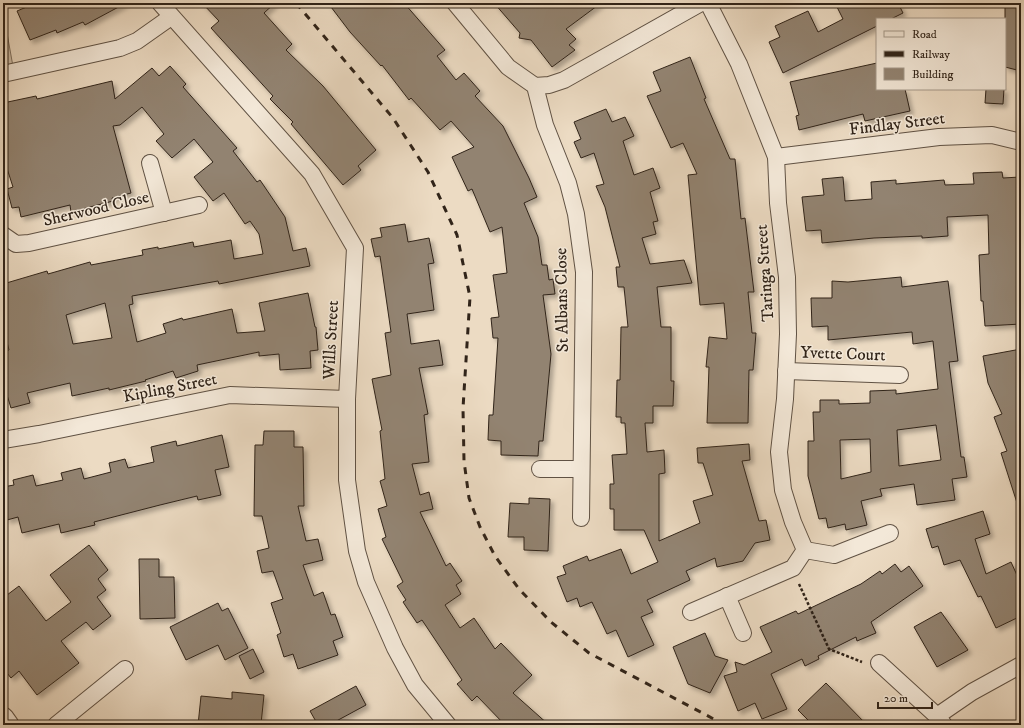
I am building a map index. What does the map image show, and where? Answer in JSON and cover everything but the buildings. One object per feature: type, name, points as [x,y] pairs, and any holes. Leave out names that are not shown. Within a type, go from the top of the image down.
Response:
[{"type":"street","name":"Wills Street","points":[[160,3],[312,174],[355,248],[347,399],[347,480],[357,551],[366,582],[395,648],[415,685],[448,725]]},
{"type":"street","points":[[455,3],[508,67],[535,86],[564,80],[701,3]]},
{"type":"street","name":"Taringa Street","points":[[708,3],[739,64],[776,157],[778,203],[787,277],[788,334],[779,452],[783,490],[793,522],[805,550]]},
{"type":"street","points":[[3,74],[120,48],[137,41],[171,17]]},
{"type":"street","name":"St Albans Close","points":[[535,86],[545,125],[568,183],[580,238],[584,272],[580,518]]},
{"type":"street","name":"Findlay Street","points":[[776,157],[939,137],[992,134],[1021,142]]},
{"type":"street","points":[[150,163],[164,213]]},
{"type":"street","name":"Sherwood Close","points":[[4,239],[16,244],[29,243],[199,205]]},
{"type":"street","name":"Yvette Court","points":[[786,370],[900,375]]},
{"type":"street","name":"Kipling Street","points":[[3,440],[230,395],[347,399]]},
{"type":"street","points":[[540,469],[581,469]]},
{"type":"street","points":[[691,612],[793,568],[805,550],[834,555],[890,533]]},
{"type":"street","points":[[727,596],[743,633]]},
{"type":"street","points":[[878,662],[940,720],[972,692],[1021,665]]},
{"type":"street","points":[[56,725],[125,669]]},
{"type":"street","points":[[3,718],[8,725]]},
{"type":"path","points":[[793,568],[829,649],[860,662],[878,662]]},
{"type":"shaded area","points":[[3,11],[14,72],[3,74]]},
{"type":"railway","points":[[296,3],[393,118],[428,172],[457,235],[470,297],[463,408],[464,461],[469,498],[480,527],[495,556],[519,589],[551,622],[589,653],[725,725]]}]
